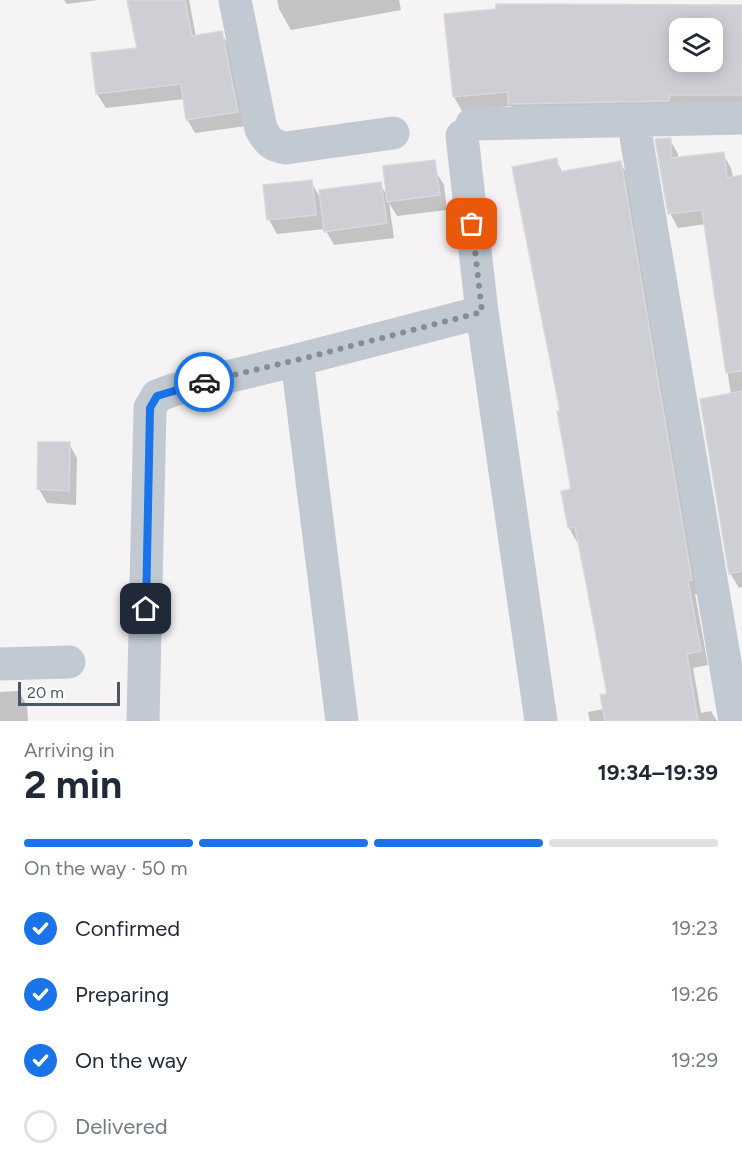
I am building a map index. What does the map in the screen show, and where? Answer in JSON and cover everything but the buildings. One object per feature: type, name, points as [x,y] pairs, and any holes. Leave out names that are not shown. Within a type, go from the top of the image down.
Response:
[{"type":"street","points":[[236,0],[261,129],[266,139],[274,146],[286,148],[393,134]]},
{"type":"street","points":[[541,721],[482,312],[467,130],[633,119],[742,118]]},
{"type":"street","points":[[633,119],[735,671],[735,721]]},
{"type":"street","points":[[143,721],[150,408],[157,396],[173,390],[482,312]]},
{"type":"street","points":[[297,360],[342,721]]},
{"type":"street","points":[[0,664],[69,662]]},
{"type":"way so far","points":[[204,382],[482,312],[472,224]]},
{"type":"route","points":[[146,609],[150,408],[157,396],[204,382]]}]
